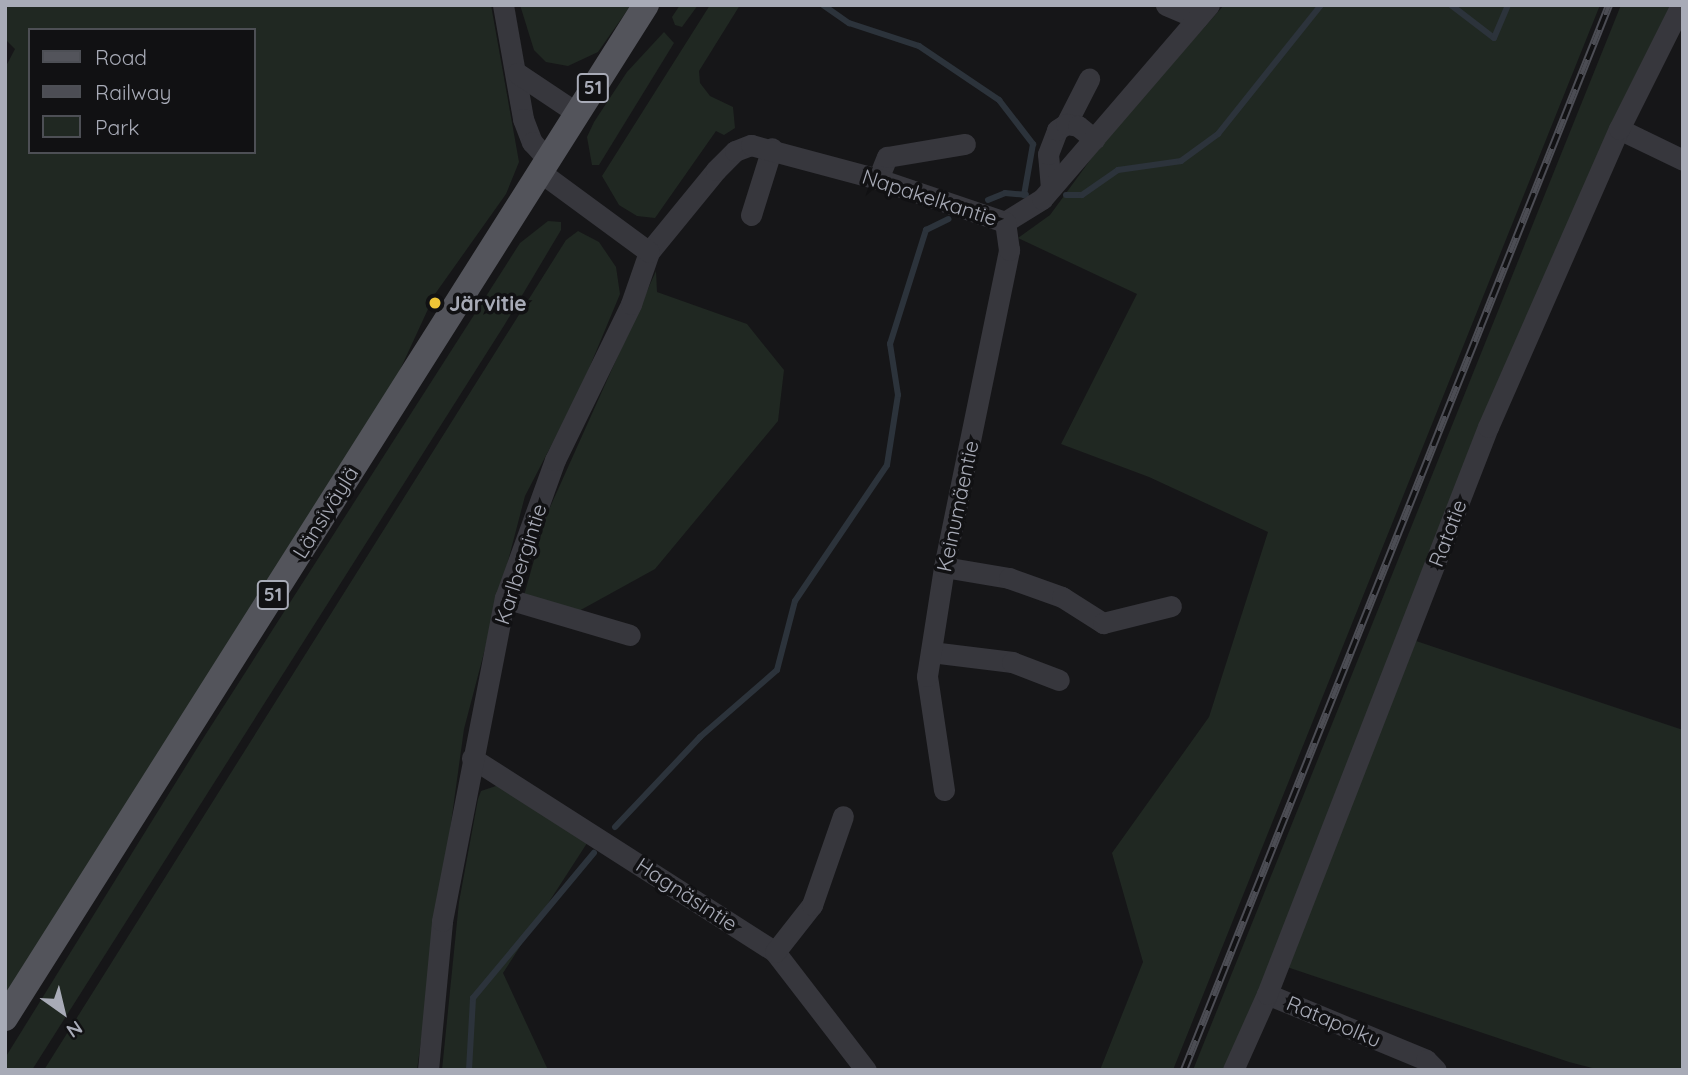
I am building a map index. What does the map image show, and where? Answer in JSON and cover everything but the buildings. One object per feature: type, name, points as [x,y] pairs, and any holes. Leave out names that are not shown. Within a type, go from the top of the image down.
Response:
[{"type":"main road","name":"Länsiväylä","points":[[5,1018],[646,5]]},
{"type":"street","points":[[503,5],[527,131],[544,166],[649,252]]},
{"type":"street","points":[[1166,5],[1203,10]]},
{"type":"street","name":"Ratatie","points":[[1233,1070],[1267,994],[1488,427],[1619,129],[1681,5]]},
{"type":"street","name":"Napakelkantie","points":[[649,252],[693,195],[735,151],[751,145],[772,148],[878,179],[1005,222],[1051,188],[1203,10]]},
{"type":"street","points":[[517,73],[577,113]]},
{"type":"street","points":[[1051,188],[1048,154],[1052,138],[1066,124],[1089,79]]},
{"type":"street","points":[[1066,124],[1078,125],[1094,138]]},
{"type":"street","points":[[1619,129],[1683,160]]},
{"type":"street","points":[[878,179],[887,157],[965,144]]},
{"type":"street","points":[[751,215],[772,148]]},
{"type":"street","name":"Keinumäentie","points":[[944,790],[927,676],[944,567],[1010,250],[1005,222]]},
{"type":"street","name":"Karlbergintie","points":[[428,1070],[442,921],[505,598],[555,460],[631,304],[649,252]]},
{"type":"street","points":[[944,567],[1009,578],[1062,597],[1103,623],[1171,606]]},
{"type":"street","points":[[505,598],[630,635]]},
{"type":"street","points":[[931,652],[1012,662],[1059,680]]},
{"type":"street","name":"Hagnäsintie","points":[[472,758],[775,952],[866,1070]]},
{"type":"street","points":[[775,952],[812,905],[843,816]]},
{"type":"street","name":"Ratapolku","points":[[1267,994],[1426,1060],[1436,1070]]},
{"type":"green space","points":[[5,5],[491,5],[519,162],[506,194],[435,294],[399,372],[5,997],[5,68],[15,49],[5,39]]},
{"type":"green space","points":[[520,5],[631,5],[598,52],[568,66],[546,62],[534,50]]},
{"type":"green space","points":[[680,5],[698,5],[682,27],[675,25],[672,17]]},
{"type":"green space","points":[[710,5],[740,5],[699,71],[700,83],[710,96],[733,107],[735,128],[724,135],[716,131],[655,218],[637,216],[619,205],[602,176]]},
{"type":"green space","points":[[1224,5],[1600,5],[1173,1070],[1100,1070],[1143,962],[1112,853],[1209,717],[1268,532],[1149,477],[1061,444],[1137,294],[1018,238],[1050,215],[1107,137]]},
{"type":"green space","points":[[1621,5],[1675,5],[1229,1070],[1193,1070]]},
{"type":"green space","points":[[664,32],[674,43],[599,165],[592,165],[587,137],[594,122],[627,72]]},
{"type":"green space","points":[[548,221],[561,222],[561,230],[505,324],[32,1070],[5,1070],[5,1058],[204,737],[520,243]]},
{"type":"green space","points":[[578,231],[599,242],[616,267],[620,294],[580,390],[525,496],[464,729],[417,1070],[44,1070],[566,240]]},
{"type":"green space","points":[[656,271],[657,292],[747,324],[784,370],[778,421],[655,569],[568,617],[523,599],[547,514]]},
{"type":"green space","points":[[1416,641],[1683,730],[1683,1070],[1600,1070],[1569,1062],[1284,966]]},
{"type":"green space","points":[[502,784],[591,837],[503,973],[548,1070],[442,1070],[459,902],[478,799],[481,791]]},
{"type":"waterway","points":[[823,5],[849,23],[919,46],[999,100],[1033,144],[1024,195]]},
{"type":"waterway","points":[[1066,195],[1082,195],[1118,170],[1181,161],[1218,134],[1321,5]]},
{"type":"waterway","points":[[1451,5],[1494,38],[1508,5]]},
{"type":"waterway","points":[[988,200],[1005,193],[1026,195]]},
{"type":"waterway","points":[[615,827],[700,737],[777,670],[795,601],[887,465],[898,395],[890,344],[926,230],[949,219]]},
{"type":"waterway","points":[[469,1070],[473,998],[594,853]]},
{"type":"railway","points":[[1184,1070],[1609,5]]},
{"type":"place","name":"Järvitie","points":[[435,303]]}]
